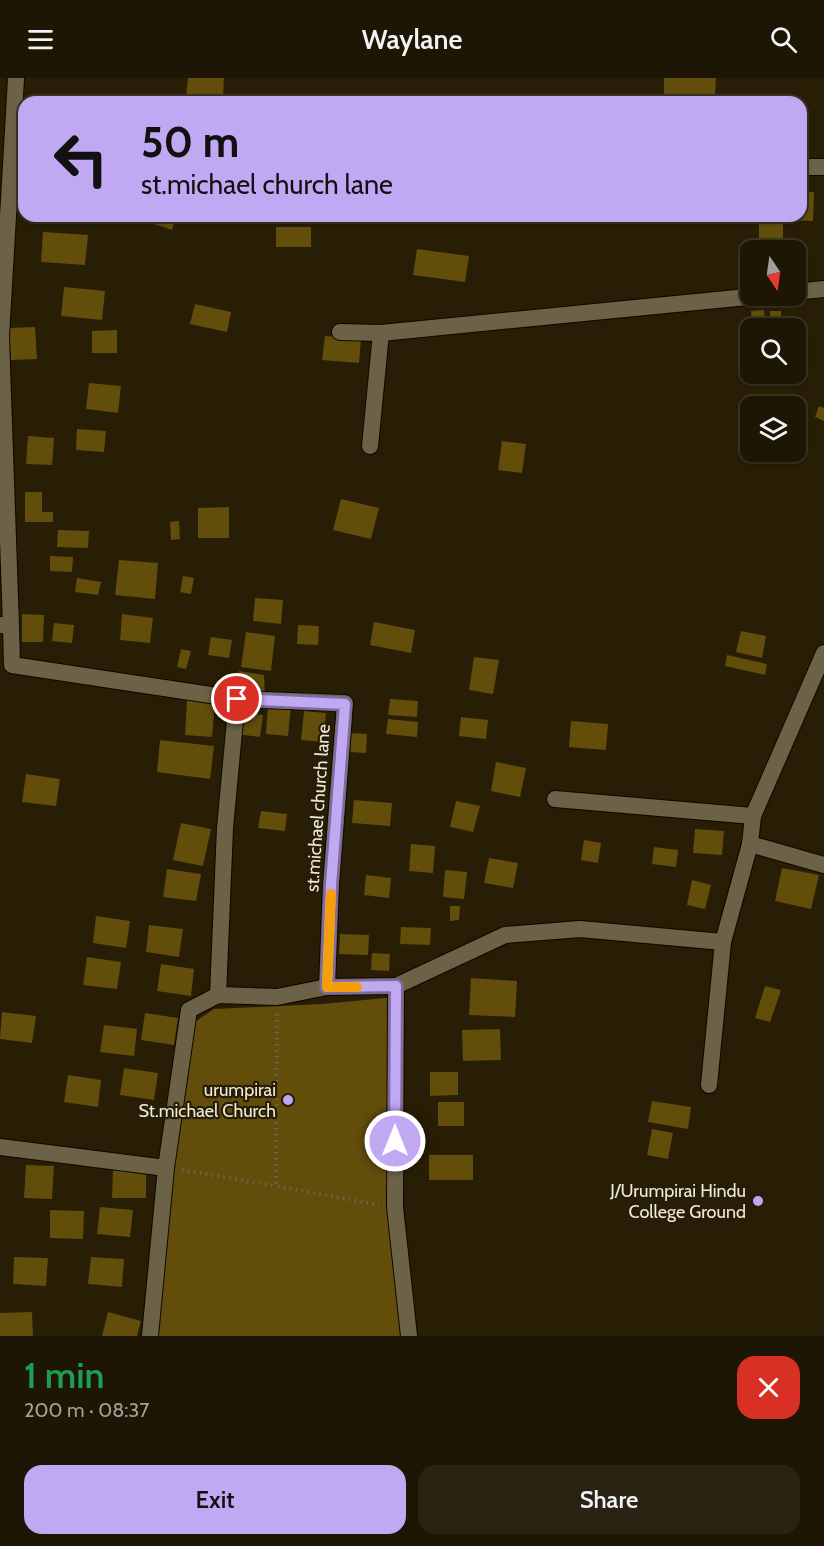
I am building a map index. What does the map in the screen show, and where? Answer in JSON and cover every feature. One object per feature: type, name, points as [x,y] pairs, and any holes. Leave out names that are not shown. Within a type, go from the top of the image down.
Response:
[{"type":"street","points":[[16,78],[1,318],[5,625],[12,665],[237,699],[225,828],[218,994]]},
{"type":"street","points":[[807,167],[824,167]]},
{"type":"street","points":[[806,291],[824,289]]},
{"type":"street","points":[[340,332],[381,333],[740,298]]},
{"type":"street","points":[[370,446],[381,333]]},
{"type":"street","points":[[709,1085],[723,942],[750,844],[753,816],[824,653]]},
{"type":"street","name":"st.michael church lane","points":[[237,699],[345,704],[331,885],[327,987]]},
{"type":"street","points":[[555,799],[753,816]]},
{"type":"street","points":[[750,844],[824,865]]},
{"type":"street","points":[[150,1336],[166,1168],[189,1010],[218,994],[277,997],[327,987],[396,986],[505,935],[580,929],[723,942]]},
{"type":"street","points":[[396,986],[395,1207],[409,1336]]},
{"type":"street","points":[[0,1147],[166,1168]]},
{"type":"path","points":[[276,1186],[277,997]]},
{"type":"path","points":[[166,1168],[395,1207]]},
{"type":"building","points":[[188,78],[224,78],[223,96],[186,96]]},
{"type":"building","points":[[664,78],[716,78],[715,96],[664,94]]},
{"type":"building","points":[[807,192],[814,192],[813,221],[807,221]]},
{"type":"building","points":[[149,222],[174,222],[172,230]]},
{"type":"building","points":[[759,224],[783,224],[783,240],[759,240]]},
{"type":"building","points":[[276,227],[311,227],[311,247],[276,247]]},
{"type":"building","points":[[43,232],[88,235],[85,265],[41,262]]},
{"type":"building","points":[[417,249],[469,256],[465,282],[413,275]]},
{"type":"building","points":[[64,287],[105,291],[102,320],[61,316]]},
{"type":"building","points":[[195,304],[231,312],[227,332],[190,324]]},
{"type":"building","points":[[764,310],[764,318],[751,318],[751,311]]},
{"type":"building","points":[[770,311],[781,311],[781,318],[770,318]]},
{"type":"building","points":[[35,327],[37,359],[11,360],[9,328]]},
{"type":"building","points":[[117,330],[117,353],[92,353],[92,331]]},
{"type":"building","points":[[325,336],[361,339],[359,363],[322,360]]},
{"type":"building","points":[[89,383],[121,386],[118,413],[86,409]]},
{"type":"building","points":[[819,406],[824,408],[824,421],[815,417]]},
{"type":"building","points":[[77,429],[106,431],[104,452],[76,450]]},
{"type":"building","points":[[28,436],[54,438],[52,465],[26,464]]},
{"type":"building","points":[[502,441],[526,444],[522,473],[498,470]]},
{"type":"building","points":[[25,492],[42,492],[42,512],[53,512],[53,522],[25,522]]},
{"type":"building","points":[[341,499],[379,508],[371,539],[333,530]]},
{"type":"building","points":[[229,507],[229,538],[198,538],[198,508]]},
{"type":"building","points":[[179,521],[180,539],[171,540],[170,522]]},
{"type":"building","points":[[58,530],[89,531],[88,548],[57,547]]},
{"type":"building","points":[[50,556],[73,557],[72,572],[50,571]]},
{"type":"building","points":[[119,560],[158,563],[155,599],[115,595]]},
{"type":"building","points":[[183,576],[194,578],[191,594],[180,592]]},
{"type":"building","points":[[77,578],[101,582],[98,595],[75,592]]},
{"type":"building","points":[[255,598],[283,600],[281,624],[253,621]]},
{"type":"building","points":[[22,614],[44,615],[43,642],[22,642]]},
{"type":"building","points":[[122,614],[153,618],[150,643],[120,640]]},
{"type":"building","points":[[374,622],[415,630],[411,653],[370,645]]},
{"type":"building","points":[[54,623],[74,625],[72,643],[52,641]]},
{"type":"building","points":[[298,625],[319,626],[318,645],[297,644]]},
{"type":"building","points":[[741,631],[766,636],[762,658],[736,652]]},
{"type":"building","points":[[246,632],[275,636],[271,671],[241,667]]},
{"type":"building","points":[[211,637],[232,640],[229,658],[208,655]]},
{"type":"building","points":[[181,649],[191,651],[186,669],[177,667]]},
{"type":"building","points":[[727,655],[767,664],[765,675],[725,666]]},
{"type":"building","points":[[474,657],[499,660],[493,694],[469,690]]},
{"type":"building","points":[[239,671],[264,675],[265,700],[237,699]]},
{"type":"building","points":[[390,699],[418,701],[417,717],[388,715]]},
{"type":"building","points":[[187,700],[215,702],[212,737],[185,735]]},
{"type":"building","points":[[268,704],[291,705],[288,736],[266,734]]},
{"type":"building","points":[[304,711],[326,713],[323,742],[301,740]]},
{"type":"building","points":[[240,712],[263,715],[260,737],[237,734]]},
{"type":"building","points":[[461,717],[488,720],[486,739],[459,736]]},
{"type":"building","points":[[388,719],[418,722],[417,737],[386,734]]},
{"type":"building","points":[[571,721],[608,724],[606,750],[569,747]]},
{"type":"building","points":[[351,733],[367,734],[366,753],[350,752]]},
{"type":"building","points":[[160,740],[214,746],[210,779],[157,772]]},
{"type":"building","points":[[496,762],[526,768],[520,797],[491,791]]},
{"type":"building","points":[[26,774],[60,779],[56,806],[22,802]]},
{"type":"building","points":[[354,800],[392,803],[390,826],[352,823]]},
{"type":"building","points":[[456,801],[480,806],[473,832],[450,827]]},
{"type":"building","points":[[261,811],[287,814],[285,831],[258,828]]},
{"type":"building","points":[[181,823],[211,829],[203,866],[173,860]]},
{"type":"building","points":[[695,829],[724,831],[722,855],[693,853]]},
{"type":"building","points":[[584,840],[601,843],[598,863],[581,860]]},
{"type":"building","points":[[411,844],[435,846],[433,873],[409,871]]},
{"type":"building","points":[[654,847],[678,850],[676,867],[652,864]]},
{"type":"building","points":[[489,858],[518,863],[513,888],[484,883]]},
{"type":"building","points":[[782,868],[819,875],[811,909],[775,901]]},
{"type":"building","points":[[167,869],[201,874],[196,901],[163,897]]},
{"type":"building","points":[[445,870],[467,872],[464,899],[443,897]]},
{"type":"building","points":[[366,875],[391,878],[389,898],[364,895]]},
{"type":"building","points":[[692,880],[711,885],[705,909],[687,905]]},
{"type":"building","points":[[450,906],[460,906],[459,920],[450,921]]},
{"type":"building","points":[[96,916],[130,921],[126,948],[93,943]]},
{"type":"building","points":[[149,925],[183,929],[179,957],[146,952]]},
{"type":"building","points":[[401,927],[431,928],[430,945],[400,944]]},
{"type":"building","points":[[340,934],[369,935],[368,955],[339,954]]},
{"type":"building","points":[[372,953],[390,954],[389,971],[371,970]]},
{"type":"building","points":[[87,957],[121,962],[117,989],[83,985]]},
{"type":"building","points":[[161,964],[194,969],[191,996],[157,991]]},
{"type":"building","points":[[471,978],[517,981],[515,1017],[469,1015]]},
{"type":"building","points":[[765,986],[781,990],[770,1022],[755,1018]]},
{"type":"building","name":"urumpirai St.michael Church","points":[[396,997],[404,1336],[157,1336],[170,1177],[193,1023],[214,1009],[322,1004]]},
{"type":"building","points":[[2,1012],[36,1016],[32,1043],[0,1039]]},
{"type":"building","points":[[145,1013],[178,1018],[174,1045],[141,1040]]},
{"type":"building","points":[[104,1025],[137,1029],[134,1056],[100,1052]]},
{"type":"building","points":[[500,1029],[501,1060],[463,1061],[462,1030]]},
{"type":"building","points":[[124,1068],[158,1073],[154,1100],[120,1095]]},
{"type":"building","points":[[430,1072],[458,1072],[458,1095],[430,1096]]},
{"type":"building","points":[[68,1075],[101,1080],[98,1107],[64,1102]]},
{"type":"building","points":[[652,1101],[691,1107],[688,1129],[648,1122]]},
{"type":"building","points":[[438,1102],[464,1102],[464,1126],[438,1126]]},
{"type":"building","points":[[652,1129],[673,1133],[668,1159],[647,1155]]},
{"type":"building","points":[[429,1155],[473,1155],[473,1180],[429,1180]]},
{"type":"building","points":[[26,1165],[54,1166],[52,1199],[24,1198]]},
{"type":"building","points":[[113,1170],[146,1171],[146,1198],[112,1198]]},
{"type":"building","points":[[100,1207],[133,1210],[130,1237],[97,1234]]},
{"type":"building","points":[[50,1210],[84,1211],[83,1239],[50,1238]]},
{"type":"building","points":[[14,1257],[48,1258],[46,1286],[13,1284]]},
{"type":"building","points":[[91,1257],[124,1259],[122,1287],[88,1284]]},
{"type":"building","points":[[32,1312],[33,1336],[0,1336],[0,1313]]},
{"type":"building","points":[[108,1312],[141,1321],[137,1336],[102,1336]]},
{"type":"slow traffic","points":[[331,894],[327,987],[357,987]]},
{"type":"place","name":"urumpirai St.michael Church","points":[[288,1100]]},
{"type":"place","name":"J/Urumpirai Hindu College Ground","points":[[758,1201]]},
{"type":"route","points":[[237,699],[345,704],[331,885],[327,987],[396,986],[395,1141]]}]
